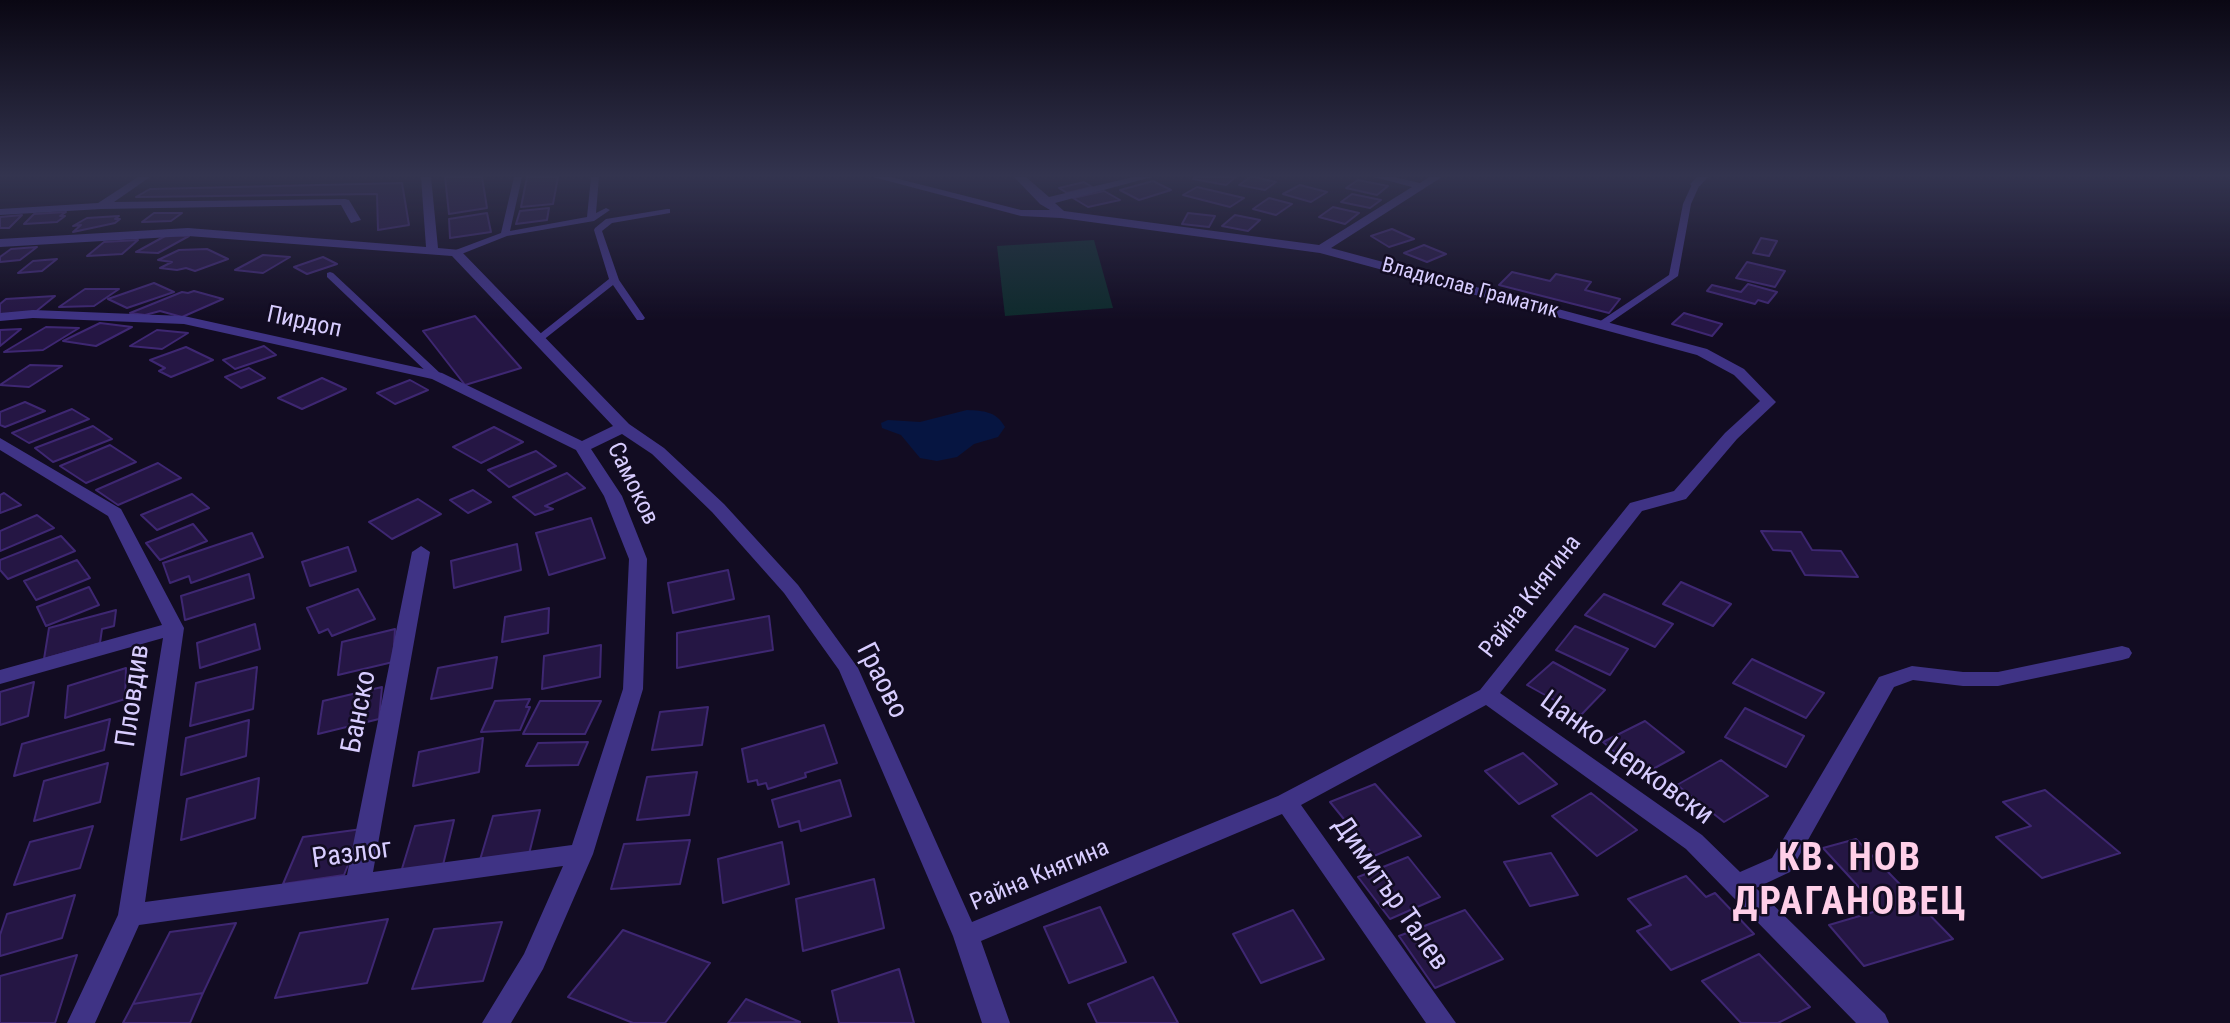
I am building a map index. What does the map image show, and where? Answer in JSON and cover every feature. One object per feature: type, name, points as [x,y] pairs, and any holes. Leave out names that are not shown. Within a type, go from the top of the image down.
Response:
[{"type":"street","points":[[430,225],[432,250]]},
{"type":"street","name":"Владислав Граматик","points":[[1140,225],[1321,249],[1530,307],[1602,324]]},
{"type":"street","points":[[1321,249],[1360,225]]},
{"type":"street","points":[[0,243],[188,232],[456,253]]},
{"type":"street","name":"Самоков","points":[[456,253],[624,427],[582,447],[614,496],[638,559],[633,689],[581,854],[534,961],[496,1023]]},
{"type":"street","name":"Пирдоп","points":[[0,317],[33,314],[184,320],[437,376],[582,447]]},
{"type":"street","name":"Райна Княгина","points":[[965,936],[1286,802],[1487,695],[1636,507],[1680,495],[1731,436],[1768,402],[1756,384],[1735,367],[1702,352],[1602,324]]},
{"type":"street","name":"Граово","points":[[624,427],[658,452],[718,508],[790,589],[848,668],[965,936],[996,1023]]},
{"type":"street","name":"Пловдив","points":[[0,443],[115,513],[174,628],[131,915],[80,1023]]},
{"type":"street","name":"Банско","points":[[358,884],[421,552]]},
{"type":"street","points":[[0,677],[174,628]]},
{"type":"street","points":[[1737,885],[1781,865],[1886,682],[1912,673],[1963,679],[1998,679],[2122,653]]},
{"type":"street","name":"Цанко Церковски","points":[[1487,695],[1694,842],[1875,1023]]},
{"type":"street","name":"Димитър Талев","points":[[1286,802],[1442,1023]]},
{"type":"street","name":"Разлог","points":[[131,915],[581,854]]},
{"type":"lane","points":[[505,234],[507,225]]},
{"type":"lane","points":[[456,253],[505,234],[558,225]]},
{"type":"lane","points":[[604,225],[598,230],[614,280],[640,318]]},
{"type":"lane","points":[[1602,324],[1673,276],[1683,225]]},
{"type":"lane","points":[[330,275],[437,376]]},
{"type":"lane","points":[[539,339],[614,280]]},
{"type":"green space","points":[[1094,240],[1113,308],[1005,316],[997,246]]},
{"type":"water","points":[[967,410],[994,415],[1005,427],[998,437],[974,444],[957,457],[937,461],[920,458],[901,435],[882,428],[881,423],[888,420],[920,422]]},
{"type":"building","points":[[0,225],[12,225],[9,228],[0,228]]},
{"type":"building","points":[[75,225],[107,225],[73,232],[81,225],[73,226]]},
{"type":"building","points":[[378,225],[409,225],[378,230]]},
{"type":"building","points":[[449,225],[489,225],[491,232],[450,238]]},
{"type":"building","points":[[1223,225],[1255,225],[1248,231]]},
{"type":"building","points":[[1392,229],[1414,239],[1389,247],[1371,236]]},
{"type":"building","points":[[167,235],[189,236],[158,253],[136,252]]},
{"type":"building","points":[[1761,238],[1777,241],[1769,256],[1753,253]]},
{"type":"building","points":[[138,240],[122,254],[87,256],[104,242]]},
{"type":"building","points":[[1424,245],[1446,254],[1427,262],[1404,253]]},
{"type":"building","points":[[37,247],[20,260],[0,262],[0,257],[11,249]]},
{"type":"building","points":[[207,249],[228,259],[195,271],[186,268],[160,268],[172,262],[158,260],[179,250]]},
{"type":"building","points":[[263,255],[290,257],[263,273],[235,270]]},
{"type":"building","points":[[323,257],[337,264],[307,274],[294,267]]},
{"type":"building","points":[[57,259],[42,271],[18,273],[33,261]]},
{"type":"building","points":[[1747,262],[1785,271],[1775,287],[1736,278]]},
{"type":"building","points":[[1512,272],[1550,281],[1556,274],[1591,282],[1585,290],[1620,299],[1609,313],[1499,285]]},
{"type":"building","points":[[154,283],[174,292],[127,308],[108,299]]},
{"type":"building","points":[[1748,284],[1777,292],[1768,303],[1758,300],[1755,304],[1707,291],[1712,285],[1741,292]]},
{"type":"building","points":[[85,289],[119,289],[94,306],[59,307]]},
{"type":"building","points":[[194,291],[223,299],[182,317],[160,311],[145,315],[130,313],[182,292]]},
{"type":"building","points":[[55,296],[34,313],[0,315],[0,304],[6,299]]},
{"type":"building","points":[[1684,313],[1722,324],[1712,336],[1672,324]]},
{"type":"building","points":[[475,316],[521,368],[465,385],[423,331]]},
{"type":"building","points":[[100,323],[132,327],[96,346],[63,341]]},
{"type":"building","points":[[46,327],[79,328],[43,350],[4,352]]},
{"type":"building","points":[[21,329],[0,346],[0,330]]},
{"type":"building","points":[[157,330],[188,333],[162,349],[130,346]]},
{"type":"building","points":[[264,346],[276,355],[235,369],[223,360]]},
{"type":"building","points":[[186,347],[213,360],[171,377],[159,371],[165,368],[150,360]]},
{"type":"building","points":[[30,365],[62,366],[29,387],[0,385]]},
{"type":"building","points":[[249,368],[265,378],[241,388],[225,377]]},
{"type":"building","points":[[322,378],[346,389],[302,409],[278,398]]},
{"type":"building","points":[[410,380],[428,390],[395,404],[377,393]]},
{"type":"building","points":[[25,402],[45,411],[5,427],[0,425],[0,412]]},
{"type":"building","points":[[72,409],[89,419],[29,443],[12,433]]},
{"type":"building","points":[[93,426],[112,439],[53,462],[35,448]]},
{"type":"building","points":[[494,427],[523,442],[481,463],[453,447]]},
{"type":"building","points":[[110,445],[136,462],[86,483],[60,466]]},
{"type":"building","points":[[536,451],[556,466],[509,487],[488,470]]},
{"type":"building","points":[[158,463],[181,478],[118,505],[96,490]]},
{"type":"building","points":[[567,473],[585,488],[545,506],[553,509],[535,515],[513,497]]},
{"type":"building","points":[[473,490],[491,502],[468,513],[450,500]]},
{"type":"building","points":[[4,493],[21,505],[0,513],[0,495]]},
{"type":"building","points":[[192,494],[209,508],[157,530],[141,515]]},
{"type":"building","points":[[418,499],[441,514],[392,539],[369,522]]},
{"type":"building","points":[[37,515],[54,528],[0,551],[0,531]]},
{"type":"building","points":[[591,518],[605,558],[549,575],[536,533]]},
{"type":"building","points":[[193,524],[207,541],[160,560],[146,543]]},
{"type":"building","points":[[1761,531],[1801,532],[1812,550],[1841,551],[1858,577],[1805,575],[1791,551],[1773,550]]},
{"type":"building","points":[[252,533],[263,557],[191,583],[189,576],[170,583],[163,563]]},
{"type":"building","points":[[61,536],[75,551],[8,579],[0,570],[0,560]]},
{"type":"building","points":[[517,544],[521,570],[454,588],[451,561]]},
{"type":"building","points":[[348,547],[356,571],[310,586],[302,562]]},
{"type":"building","points":[[77,560],[90,578],[36,600],[24,581]]},
{"type":"building","points":[[728,570],[734,599],[673,613],[668,583]]},
{"type":"building","points":[[249,574],[254,598],[185,620],[181,596]]},
{"type":"building","points":[[1681,582],[1731,604],[1713,626],[1663,604]]},
{"type":"building","points":[[89,587],[99,605],[46,626],[37,607]]},
{"type":"building","points":[[358,589],[375,619],[332,636],[328,629],[319,633],[307,608]]},
{"type":"building","points":[[1604,594],[1673,624],[1655,647],[1585,615]]},
{"type":"building","points":[[549,608],[548,633],[502,642],[505,617]]},
{"type":"building","points":[[116,610],[114,626],[102,629],[100,643],[44,659],[49,628]]},
{"type":"building","points":[[769,616],[773,650],[677,668],[677,633]]},
{"type":"building","points":[[255,624],[260,649],[200,668],[197,643]]},
{"type":"building","points":[[1575,626],[1628,649],[1610,675],[1556,650]]},
{"type":"building","points":[[395,629],[393,662],[338,675],[342,642]]},
{"type":"building","points":[[601,645],[600,677],[542,689],[544,656]]},
{"type":"building","points":[[497,657],[492,688],[431,699],[438,668]]},
{"type":"building","points":[[1752,659],[1824,693],[1806,718],[1733,683]]},
{"type":"building","points":[[1553,662],[1605,690],[1581,715],[1527,685]]},
{"type":"building","points":[[257,667],[253,709],[190,726],[196,683]]},
{"type":"building","points":[[126,668],[125,699],[65,718],[68,686]]},
{"type":"building","points":[[34,682],[28,716],[0,725],[0,692]]},
{"type":"building","points":[[382,687],[379,719],[318,734],[323,701]]},
{"type":"building","points":[[530,699],[526,707],[530,707],[520,730],[481,732],[495,701]]},
{"type":"building","points":[[540,701],[601,701],[585,734],[523,734]]},
{"type":"building","points":[[708,707],[702,745],[652,750],[660,712]]},
{"type":"building","points":[[1745,708],[1804,736],[1786,767],[1725,737]]},
{"type":"building","points":[[110,719],[104,750],[14,776],[22,744]]},
{"type":"building","points":[[249,720],[246,756],[181,775],[186,738]]},
{"type":"building","points":[[1645,721],[1684,752],[1642,775],[1603,742]]},
{"type":"building","points":[[824,725],[837,763],[805,773],[806,777],[768,789],[766,783],[758,785],[757,780],[748,782],[742,749]]},
{"type":"building","points":[[483,738],[479,772],[413,786],[419,752]]},
{"type":"building","points":[[588,742],[578,765],[526,766],[538,743]]},
{"type":"building","points":[[1523,753],[1557,784],[1519,804],[1485,771]]},
{"type":"building","points":[[1721,760],[1768,796],[1724,822],[1677,785]]},
{"type":"building","points":[[108,763],[100,802],[34,821],[44,781]]},
{"type":"building","points":[[697,772],[689,815],[637,820],[647,777]]},
{"type":"building","points":[[259,778],[255,818],[181,840],[187,799]]},
{"type":"building","points":[[840,780],[851,816],[801,831],[799,821],[779,827],[772,800]]},
{"type":"building","points":[[1375,784],[1421,836],[1374,856],[1330,802]]},
{"type":"building","points":[[2045,790],[2120,853],[2042,878],[1996,837],[2031,826],[2003,802]]},
{"type":"building","points":[[1591,793],[1637,830],[1597,856],[1552,816]]},
{"type":"building","points":[[540,810],[529,854],[480,860],[493,816]]},
{"type":"building","points":[[454,820],[443,865],[401,872],[415,826]]},
{"type":"building","points":[[93,826],[80,868],[14,885],[30,842]]},
{"type":"building","points":[[362,829],[344,875],[283,884],[303,837]]},
{"type":"building","points":[[1856,839],[1953,939],[1864,966],[1829,925],[1880,910],[1823,848]]},
{"type":"building","points":[[690,840],[680,884],[611,889],[624,844]]},
{"type":"building","points":[[782,842],[789,884],[723,903],[718,859]]},
{"type":"building","points":[[1551,853],[1578,895],[1530,906],[1504,862]]},
{"type":"building","points":[[1408,857],[1440,897],[1390,919],[1358,877]]},
{"type":"building","points":[[1686,876],[1706,897],[1715,893],[1754,934],[1671,970],[1637,931],[1651,925],[1628,899]]},
{"type":"building","points":[[874,879],[884,928],[803,951],[796,899]]},
{"type":"building","points":[[75,895],[62,938],[0,956],[0,935],[7,914]]},
{"type":"building","points":[[1100,907],[1126,962],[1069,983],[1044,927]]},
{"type":"building","points":[[1293,910],[1324,959],[1261,983],[1233,934]]},
{"type":"building","points":[[1465,910],[1503,959],[1435,988],[1399,936]]},
{"type":"building","points":[[388,919],[367,983],[275,998],[300,933]]},
{"type":"building","points":[[502,922],[483,981],[412,989],[434,929]]},
{"type":"building","points":[[236,923],[203,993],[133,1004],[170,932]]},
{"type":"building","points":[[623,930],[710,963],[665,1023],[633,1023],[568,997]]},
{"type":"building","points":[[1759,954],[1810,1007],[1778,1023],[1741,1023],[1702,981]]},
{"type":"building","points":[[77,955],[55,1023],[0,1023],[0,976]]},
{"type":"building","points":[[899,969],[914,1023],[839,1023],[832,991]]},
{"type":"building","points":[[1153,977],[1178,1023],[1097,1023],[1088,1004]]},
{"type":"building","points":[[203,993],[190,1023],[123,1023],[133,1004]]},
{"type":"building","points":[[746,999],[800,1022],[728,1023]]},
{"type":"district","name":"КВ. НОВ ДРАГАНОВЕЦ","points":[[1850,882]]}]
